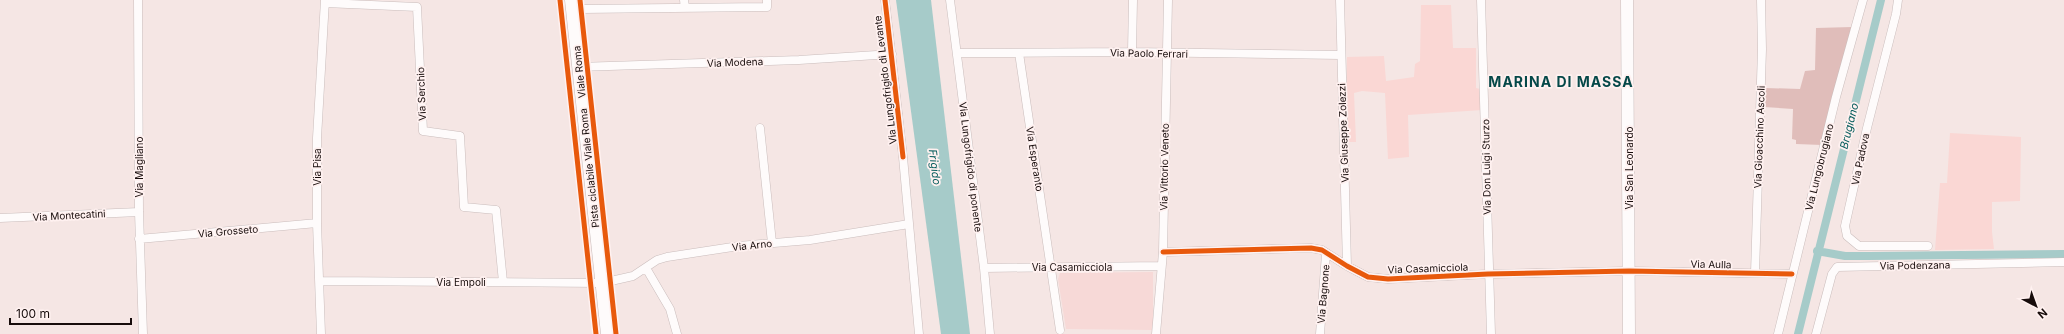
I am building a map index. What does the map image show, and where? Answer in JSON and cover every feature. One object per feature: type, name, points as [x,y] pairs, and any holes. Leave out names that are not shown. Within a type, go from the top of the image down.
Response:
[{"type":"main road","name":"Viale Roma","points":[[571,0],[607,334]]},
{"type":"main road","name":"Via San Leonardo","points":[[1627,1],[1629,334]]},
{"type":"street","name":"Via Magliano","points":[[138,0],[139,238],[143,334]]},
{"type":"street","name":"Via Lungofrigido di Levante","points":[[885,0],[892,54],[919,334]]},
{"type":"street","name":"Via Lungofrigido di ponente","points":[[950,0],[984,268],[990,334]]},
{"type":"street","points":[[1132,52],[1133,0]]},
{"type":"street","name":"Via Vittorio Veneto","points":[[1156,334],[1163,252],[1168,0]]},
{"type":"street","name":"Via Giuseppe Zolezzi","points":[[1340,0],[1347,266]]},
{"type":"street","name":"Via Don Luigi Sturzo","points":[[1481,0],[1488,274],[1491,334]]},
{"type":"street","name":"Via Gioacchino Ascoli","points":[[1755,273],[1762,50],[1761,0]]},
{"type":"street","name":"Via Lungobrugiano","points":[[1778,334],[1836,97],[1864,0]]},
{"type":"street","name":"Via Padova","points":[[1898,0],[1896,14],[1867,128],[1845,226],[1847,236],[1859,246],[1928,246]]},
{"type":"street","name":"Via Pisa","points":[[321,334],[317,223],[317,138],[325,1]]},
{"type":"street","name":"Via Serchio","points":[[325,1],[417,7],[423,132],[460,136],[464,207],[496,210],[503,282]]},
{"type":"street","points":[[581,9],[684,4],[767,3]]},
{"type":"street","name":"Via Paolo Ferrari","points":[[956,53],[1132,52],[1167,54],[1341,54]]},
{"type":"street","name":"Via Esperanto","points":[[1019,53],[1060,330]]},
{"type":"street","name":"Via Modena","points":[[578,67],[799,60],[892,54]]},
{"type":"street","points":[[760,128],[772,243]]},
{"type":"street","name":"Via Montecatini","points":[[0,218],[139,212]]},
{"type":"street","name":"Via Grosseto","points":[[139,238],[317,223]]},
{"type":"street","name":"Via Arno","points":[[602,283],[633,276],[657,260],[667,258],[739,246],[810,240],[908,224]]},
{"type":"street","name":"Via Casamicciola","points":[[1163,252],[1311,248],[1322,250],[1326,254],[1368,277],[1388,279],[1488,274],[1629,272]]},
{"type":"street","name":"Via Bagnone","points":[[1320,334],[1326,254]]},
{"type":"street","name":"Via Podenzana","points":[[1816,334],[1832,274],[1837,267],[2064,262]]},
{"type":"street","name":"Via Casamicciola","points":[[984,268],[1051,266],[1161,266]]},
{"type":"street","points":[[646,268],[670,309],[677,334]]},
{"type":"street","name":"Via Aulla","points":[[1629,272],[1792,274]]},
{"type":"street","name":"Via Empoli","points":[[320,281],[602,283]]},
{"type":"shaded area","points":[[1421,5],[1451,5],[1453,48],[1476,48],[1476,88],[1480,89],[1482,110],[1408,115],[1409,157],[1388,159],[1385,93],[1362,91],[1354,93],[1356,142],[1347,142],[1347,57],[1384,56],[1386,81],[1414,77],[1415,64],[1420,61]]},
{"type":"shaded area","points":[[1852,27],[1822,145],[1796,144],[1796,140],[1792,139],[1793,109],[1764,107],[1765,88],[1800,89],[1805,71],[1815,70],[1816,28]]},
{"type":"shaded area","points":[[1950,133],[2021,137],[2020,201],[1992,202],[1992,232],[1994,249],[1935,250],[1940,183],[1947,183]]},
{"type":"shaded area","points":[[1153,272],[1153,330],[1066,329],[1058,279],[1060,273]]},
{"type":"water","name":"Frigido","points":[[896,0],[931,0],[970,334],[941,334]]},
{"type":"waterway","name":"Brugiano","points":[[1798,334],[1881,0]]},
{"type":"waterway","name":"Brugiano","points":[[1817,251],[1845,256],[2064,254]]},
{"type":"cycle path","name":"Pista ciclabile Viale Roma","points":[[560,0],[596,334]]},
{"type":"cycle path","name":"Pista ciclabile Viale Roma","points":[[580,0],[616,334]]},
{"type":"cycle path","points":[[885,0],[903,157]]},
{"type":"cycle path","points":[[1163,252],[1311,248],[1322,250],[1368,277],[1388,279],[1488,274],[1629,271],[1792,274]]},
{"type":"district","name":"MARINA DI MASSA","points":[[1561,81]]}]
